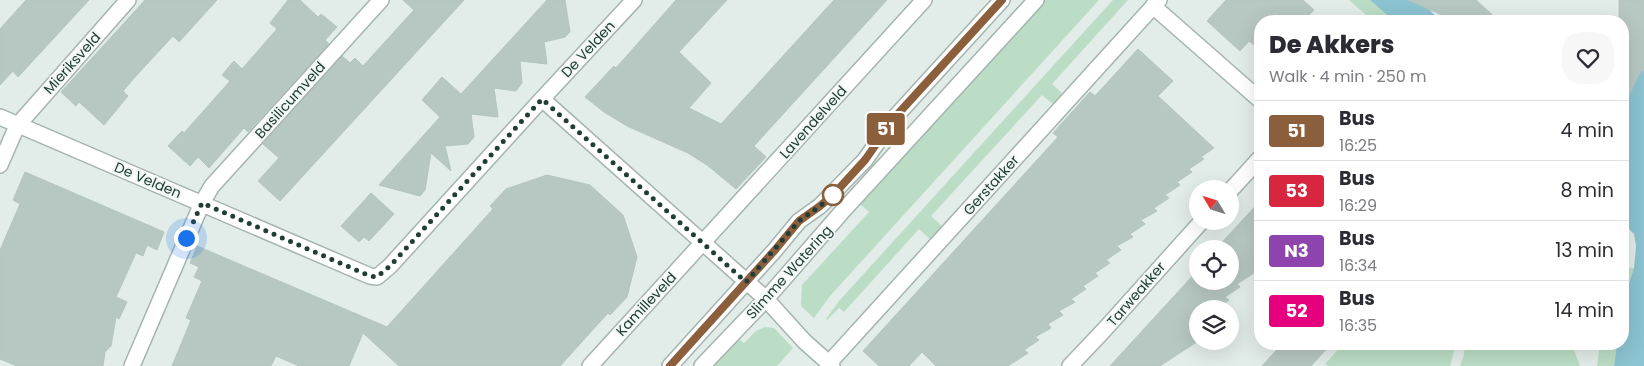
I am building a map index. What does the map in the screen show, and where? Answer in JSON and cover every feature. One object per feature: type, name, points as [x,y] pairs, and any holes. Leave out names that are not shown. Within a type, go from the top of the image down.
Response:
[{"type":"street","name":"Mieriksveld","points":[[0,165],[17,126],[128,0]]},
{"type":"street","name":"Basilicumveld","points":[[132,366],[202,203],[212,186],[381,0]]},
{"type":"street","name":"De Velden","points":[[0,118],[370,276],[377,277],[390,266],[634,0]]},
{"type":"street","name":"Lavendelveld","points":[[703,243],[924,0]]},
{"type":"street","name":"Slimme Watering","points":[[670,366],[799,221],[827,200],[865,160],[896,116],[1002,0]]},
{"type":"street","name":"Slimme Watering","points":[[702,366],[766,299],[841,213],[1036,0]]},
{"type":"street","name":"Gerstakker","points":[[831,364],[1156,3],[1254,94]]},
{"type":"street","points":[[542,99],[766,299],[804,341],[831,364]]},
{"type":"street","points":[[1239,181],[1254,165]]},
{"type":"street","name":"Tarweakker","points":[[1070,366],[1106,329],[1194,230]]},
{"type":"street","name":"Kamilleveld","points":[[590,366],[703,243]]},
{"type":"green space","points":[[1045,0],[1099,0],[830,296],[814,318],[801,306],[802,285],[869,212],[860,204]]},
{"type":"green space","points":[[1113,0],[1128,0],[1052,84],[1063,94],[1054,105],[1042,95],[931,216],[943,227],[931,240],[919,229],[844,312],[839,308],[827,320],[839,301]]},
{"type":"green space","points":[[1349,0],[1370,0],[1387,15],[1366,15]]},
{"type":"green space","points":[[1629,268],[1634,268],[1629,283]]},
{"type":"green space","points":[[765,327],[774,328],[793,348],[777,366],[714,366],[739,339],[744,343],[756,331]]},
{"type":"green space","points":[[1338,350],[1454,350],[1450,366],[1328,366],[1325,364]]},
{"type":"green space","points":[[1464,350],[1574,350],[1580,366],[1460,366]]},
{"type":"green space","points":[[1599,350],[1616,350],[1614,366],[1597,366]]},
{"type":"water","points":[[1370,0],[1419,0],[1435,15],[1387,15]]},
{"type":"water","points":[[1644,58],[1644,366],[1614,366],[1616,350],[1629,350],[1629,283],[1634,268],[1636,246],[1634,234],[1629,229],[1629,88]]},
{"type":"building","points":[[26,0],[89,0],[18,77],[13,71],[0,85],[0,29]]},
{"type":"building","points":[[145,0],[217,0],[179,42],[173,36],[135,77],[123,91],[128,96],[104,125],[79,102],[76,106],[61,92]]},
{"type":"building","points":[[288,0],[300,0],[318,17],[321,14],[337,27],[325,40],[329,44],[248,132],[244,128],[209,168],[198,157],[190,166],[168,146],[182,131],[184,133],[230,81],[222,75],[234,61],[242,69],[277,29],[270,23]]},
{"type":"building","points":[[403,0],[464,0],[280,201],[258,181],[279,158],[263,144],[342,56],[350,63],[355,58],[363,66],[414,10]]},
{"type":"building","points":[[547,0],[565,0],[570,32],[565,37],[544,42],[547,64],[520,61],[522,83],[516,91],[494,88],[498,117],[471,114],[474,137],[468,144],[445,146],[451,171],[431,153],[425,190],[420,196],[379,185],[440,117],[422,100],[442,77],[461,94]]},
{"type":"building","points":[[676,0],[727,0],[679,52],[711,83],[689,108],[721,124],[834,0],[887,0],[754,146],[766,157],[736,189],[707,165],[688,153],[627,126],[604,112],[585,97],[614,66],[616,68]]},
{"type":"building","points":[[1226,0],[1303,0],[1314,10],[1309,15],[1254,15],[1254,45],[1249,41],[1240,51],[1207,21]]},
{"type":"building","points":[[1408,0],[1476,0],[1492,15],[1442,15]]},
{"type":"building","points":[[1619,0],[1644,0],[1644,70],[1639,74],[1629,96],[1629,15],[1619,15]]},
{"type":"building","points":[[1138,49],[1173,81],[1158,96],[1214,148],[1201,157],[1204,159],[1189,169],[1192,172],[1177,182],[1180,185],[1165,195],[1169,198],[1154,208],[1157,211],[1141,220],[1145,224],[1130,234],[1133,237],[1117,246],[1121,250],[1106,260],[1110,263],[1095,273],[1098,276],[1083,286],[1086,289],[1071,299],[1075,302],[1059,311],[1063,315],[1048,324],[1051,328],[1035,337],[1039,340],[1024,350],[1028,353],[1008,366],[936,366],[922,352],[909,366],[879,366],[863,351],[1058,137],[1053,133],[1090,92],[1095,96]]},
{"type":"building","points":[[25,172],[164,232],[157,250],[147,245],[143,256],[136,253],[116,297],[127,302],[119,319],[116,317],[111,346],[105,352],[103,366],[17,366],[0,359],[0,250],[20,204],[13,200]]},
{"type":"building","points":[[547,175],[590,185],[623,215],[637,257],[627,297],[610,315],[608,313],[560,366],[399,366],[363,333],[349,366],[299,366],[276,356],[271,366],[172,366],[191,320],[186,318],[202,281],[194,277],[199,267],[190,263],[197,246],[387,327],[493,209],[490,206],[506,189]]},
{"type":"building","points":[[371,193],[394,214],[369,241],[364,237],[359,242],[341,226]]},
{"type":"building","points":[[1254,208],[1254,273],[1239,283],[1239,240],[1224,240],[1233,230],[1239,230],[1239,224]]},
{"type":"building","points":[[1189,280],[1189,290],[1236,290],[1225,297],[1229,300],[1189,300],[1189,347],[1160,366],[1110,366]]},
{"type":"building","points":[[1277,350],[1326,350],[1311,366],[1262,366]]},
{"type":"bus line","name":"51","points":[[670,366],[799,221],[834,194],[865,160],[896,116],[1002,0]]},
{"type":"route","points":[[186,238],[202,203],[370,276],[377,277],[390,266],[542,99],[746,282],[799,221],[833,195]]}]
